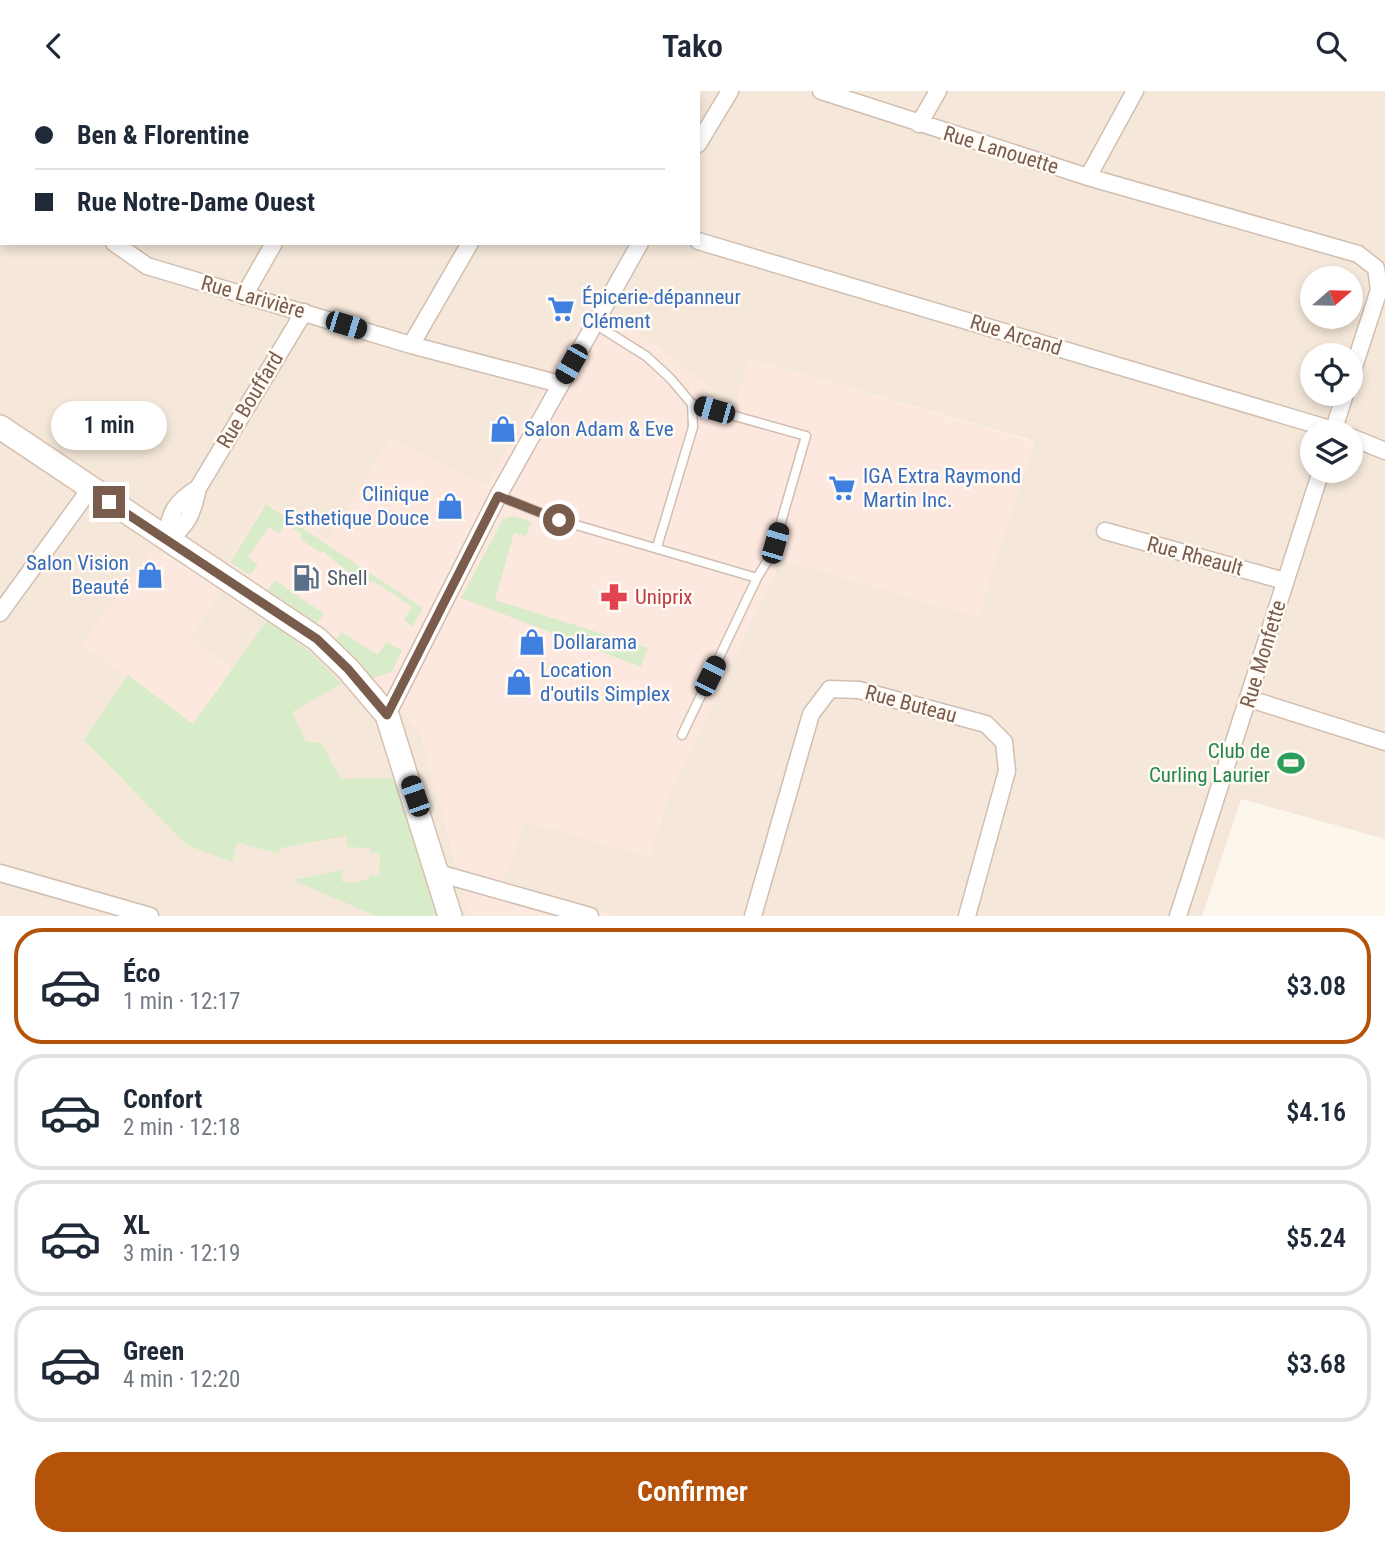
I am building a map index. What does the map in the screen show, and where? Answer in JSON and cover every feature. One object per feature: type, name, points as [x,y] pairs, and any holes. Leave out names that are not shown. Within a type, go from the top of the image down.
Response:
[{"type":"street","points":[[700,141],[730,91]]},
{"type":"street","name":"Rue Lanouette","points":[[821,91],[1087,177],[1135,91]]},
{"type":"street","points":[[919,124],[938,91]]},
{"type":"street","points":[[1087,177],[1349,250],[1371,263],[1379,275],[1379,290],[1362,343]]},
{"type":"street","name":"Rue Arcand","points":[[700,242],[1300,421]]},
{"type":"street","name":"Rue Larivière","points":[[117,245],[147,265],[244,296],[411,345],[560,384]]},
{"type":"street","points":[[244,296],[273,245]]},
{"type":"street","points":[[411,345],[469,245]]},
{"type":"street","points":[[387,715],[498,496],[639,245]]},
{"type":"street","name":"Rue Bouffard","points":[[166,540],[181,531],[193,513],[198,488],[304,312]]},
{"type":"street","points":[[0,427],[317,639],[348,669],[387,715],[450,916]]},
{"type":"street","points":[[1363,442],[1385,451]]},
{"type":"street","name":"Rue Monfette","points":[[1178,916],[1250,699],[1317,483]]},
{"type":"street","points":[[0,613],[90,489]]},
{"type":"street","name":"Rue Rheault","points":[[1105,531],[1285,581]]},
{"type":"street","name":"Rue Buteau","points":[[754,916],[811,714],[830,689],[859,690],[986,725],[1004,742],[1007,771],[967,916]]},
{"type":"street","points":[[1250,699],[1385,742]]},
{"type":"street","points":[[0,873],[150,916]]},
{"type":"street","points":[[438,873],[590,916]]},
{"type":"lane","points":[[595,324],[646,356],[692,404],[806,436],[772,553],[757,578],[682,735]]},
{"type":"lane","points":[[657,547],[693,427],[692,404]]},
{"type":"lane","points":[[498,496],[559,520],[757,578]]},
{"type":"shaded area","points":[[700,91],[1385,91],[1385,839],[1241,799],[1202,916],[615,916],[503,881],[524,820],[649,857],[669,795],[781,559],[978,617],[1034,441],[750,359],[737,404],[708,394],[486,487],[390,439],[330,540],[227,564],[324,630],[373,677],[421,733],[470,916],[0,916],[0,245],[700,245]],"holes":[[[160,552],[222,590],[189,637],[231,669],[193,724],[82,644]]]},
{"type":"shaded area","points":[[588,306],[620,318],[710,387],[709,394],[736,404],[749,359],[1034,442],[978,617],[781,559],[669,795],[649,857],[524,821],[503,881],[615,916],[470,916],[421,733],[373,677],[324,630],[227,564],[265,501],[330,540],[390,439],[486,486]]},
{"type":"shaded area","points":[[153,549],[222,590],[189,637],[231,669],[193,724],[81,644]]},
{"type":"green space","points":[[266,504],[423,608],[412,627],[404,620],[412,607],[380,585],[348,572],[323,551],[321,553],[300,539],[302,535],[285,523],[279,534],[269,527],[248,557],[258,565],[250,575],[230,563]]},
{"type":"green space","points":[[513,516],[531,522],[526,536],[514,533],[495,600],[648,648],[641,667],[461,598],[503,519]]},
{"type":"green space","points":[[275,580],[324,614],[317,624],[268,590]]},
{"type":"green space","points":[[268,619],[316,657],[341,684],[292,712],[306,742],[321,743],[341,779],[394,778],[436,916],[376,916],[293,880],[342,870],[342,882],[359,883],[360,880],[369,881],[369,875],[379,876],[380,854],[371,853],[370,848],[347,847],[346,836],[280,848],[279,854],[237,842],[232,862],[187,845],[84,740],[128,675],[193,724]]},
{"type":"green space","points":[[342,632],[378,655],[386,642],[402,650],[392,672],[373,678],[336,640]]},
{"type":"place","name":"Épicerie-dépanneur Clément","points":[[561,309]]},
{"type":"place","name":"Salon Adam & Eve","points":[[503,429]]},
{"type":"place","name":"IGA Extra Raymond Martin Inc.","points":[[842,488]]},
{"type":"place","name":"Clinique Esthetique Douce","points":[[450,506]]},
{"type":"place","name":"Salon Vision Beauté","points":[[150,575]]},
{"type":"place","name":"Shell","points":[[306,578]]},
{"type":"place","name":"Uniprix","points":[[614,597]]},
{"type":"place","name":"Dollarama","points":[[532,642]]},
{"type":"place","name":"Location d'outils Simplex","points":[[519,682]]},
{"type":"place","name":"Club de Curling Laurier","points":[[1291,763]]},
{"type":"route","points":[[109,502],[317,639],[348,669],[387,715],[498,496],[559,520]]}]
